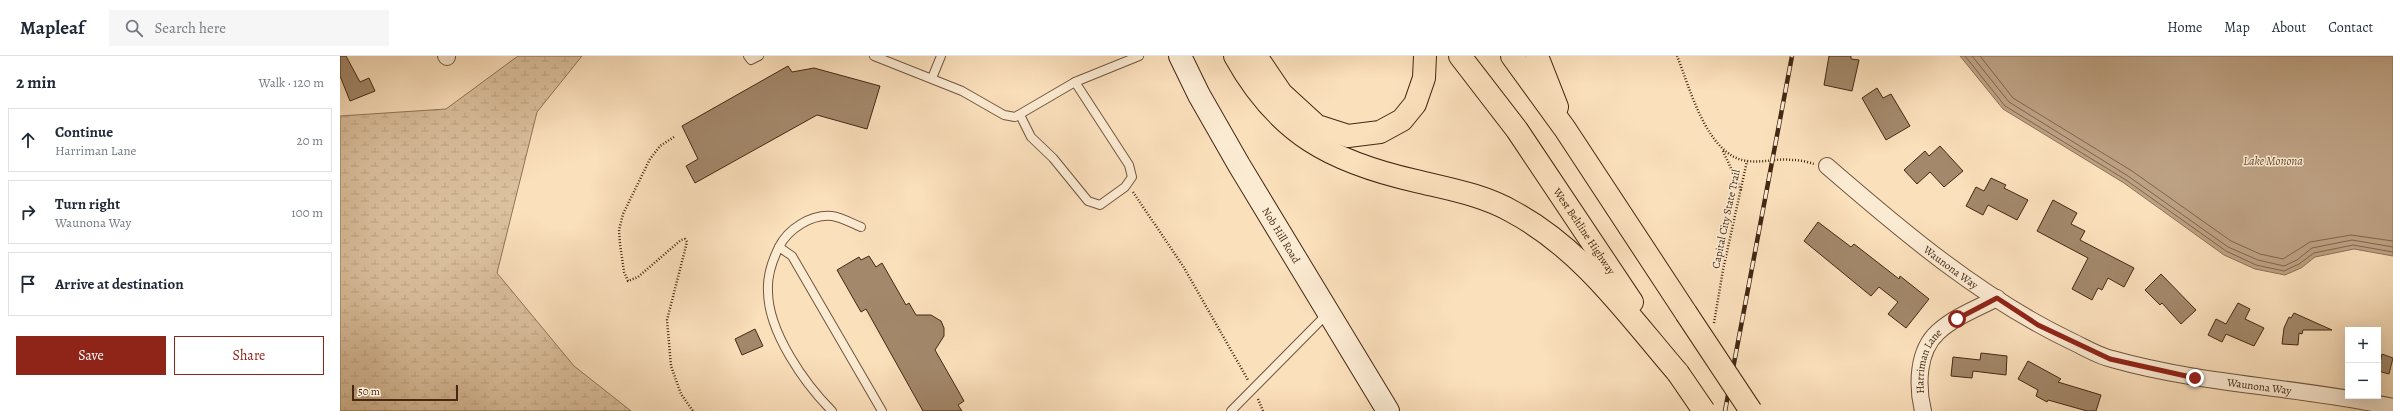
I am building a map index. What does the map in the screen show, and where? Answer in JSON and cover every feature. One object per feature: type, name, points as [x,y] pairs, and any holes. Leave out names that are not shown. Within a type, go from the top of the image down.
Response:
[{"type":"highway","points":[[1235,56],[1250,83],[1281,120],[1319,148],[1362,168],[1466,193],[1513,211],[1553,237],[1589,270],[1678,373]]},
{"type":"highway","points":[[1256,56],[1281,93],[1317,126],[1348,136],[1380,132],[1402,120],[1415,104],[1424,78],[1425,56]]},
{"type":"highway","name":"West Beltline Highway","points":[[1460,56],[1517,130],[1704,411]]},
{"type":"highway","points":[[1512,56],[1565,129],[1751,411]]},
{"type":"highway","points":[[1537,56],[1547,77],[1565,129]]},
{"type":"street","name":"Nob Hill Road","points":[[1180,56],[1202,102],[1388,411]]},
{"type":"street","name":"Waunona Way","points":[[1827,166],[1888,219],[1966,278],[2038,325],[2110,359],[2195,378],[2317,392],[2393,407]]},
{"type":"street","name":"Harriman Lane","points":[[1923,411],[1918,382],[1926,349],[1937,332],[1997,298]]},
{"type":"lane","points":[[748,56],[751,60],[759,56]]},
{"type":"lane","points":[[874,56],[932,78],[962,91],[1004,115],[1015,117],[1075,82],[1134,57]]},
{"type":"lane","points":[[932,78],[941,56]]},
{"type":"lane","points":[[1020,115],[1031,137],[1053,158],[1088,201],[1100,205],[1127,183],[1132,177],[1129,165],[1075,82]]},
{"type":"lane","points":[[832,411],[817,396],[796,368],[773,319],[768,292],[770,266],[782,240],[803,221],[832,216],[861,227]]},
{"type":"lane","points":[[779,247],[792,256],[882,411]]},
{"type":"lane","points":[[1231,411],[1328,312]]},
{"type":"path","name":"Capital City State Trail","points":[[1677,56],[1710,133],[1721,148],[1735,158],[1747,161],[1714,325]]},
{"type":"path","points":[[674,137],[660,146],[650,159],[623,214],[619,230],[624,272],[628,281],[638,277],[682,240],[685,239],[687,242],[667,320],[671,366],[681,394],[693,411]]},
{"type":"path","points":[[1721,148],[1741,190]]},
{"type":"path","points":[[1747,161],[1792,159],[1827,166]]},
{"type":"path","points":[[1127,183],[1183,266],[1253,389],[1263,411]]},
{"type":"green space","points":[[518,56],[582,56],[537,112],[497,273],[574,366],[631,411],[340,411],[340,116],[446,109]]},
{"type":"water","name":"Lake Monona","points":[[1960,56],[2393,56],[2393,256],[2354,249],[2315,257],[2301,268],[2285,275],[2255,269],[2224,255],[2124,183],[2003,109]]},
{"type":"building","points":[[340,56],[346,56],[360,82],[369,78],[375,91],[350,101],[340,76]]},
{"type":"building","points":[[1829,56],[1851,56],[1851,59],[1859,60],[1852,91],[1824,85]]},
{"type":"building","points":[[788,66],[792,72],[814,68],[880,86],[867,129],[817,115],[695,183],[686,166],[698,159],[682,126]]},
{"type":"building","points":[[1877,88],[1883,98],[1891,94],[1910,126],[1886,140],[1862,98]]},
{"type":"building","points":[[1940,146],[1963,171],[1944,187],[1930,172],[1917,184],[1904,170],[1925,151],[1929,156]]},
{"type":"building","points":[[1991,178],[2006,185],[2004,188],[2028,200],[2017,220],[1988,205],[1983,215],[1966,206],[1976,187],[1984,191]]},
{"type":"building","points":[[2053,200],[2077,213],[2071,224],[2085,231],[2080,240],[2134,268],[2124,287],[2108,278],[2102,290],[2098,288],[2092,300],[2072,289],[2088,258],[2037,231]]},
{"type":"building","points":[[1818,222],[1851,247],[1854,244],[1899,279],[1900,276],[1929,299],[1906,328],[1888,314],[1898,302],[1879,287],[1871,296],[1804,241]]},
{"type":"building","points":[[869,256],[876,267],[882,263],[906,305],[909,303],[916,315],[931,315],[941,321],[944,328],[944,336],[935,350],[964,401],[958,405],[962,411],[923,411],[866,309],[861,312],[837,270],[859,257],[861,260]]},
{"type":"building","points":[[2161,274],[2196,310],[2181,324],[2162,303],[2160,305],[2145,290]]},
{"type":"building","points":[[2238,303],[2250,309],[2245,319],[2264,328],[2254,346],[2226,334],[2222,342],[2208,335],[2216,319],[2226,324]]},
{"type":"building","points":[[2294,313],[2332,330],[2303,330],[2302,334],[2299,333],[2298,345],[2282,344],[2284,328],[2289,317],[2291,318]]},
{"type":"building","points":[[755,329],[763,346],[742,355],[735,339]]},
{"type":"building","points":[[1981,353],[2007,356],[2006,375],[1973,371],[1972,378],[1951,376],[1953,357],[1980,360]]},
{"type":"building","points":[[2382,354],[2393,358],[2389,374],[2381,372]]},
{"type":"building","points":[[2028,361],[2061,379],[2058,382],[2101,395],[2096,411],[2087,411],[2048,400],[2047,402],[2036,396],[2038,390],[2018,379]]},
{"type":"railway","points":[[1725,411],[1792,56]]},
{"type":"route","points":[[1957,319],[1997,298],[2038,325],[2110,359],[2195,378]]}]
